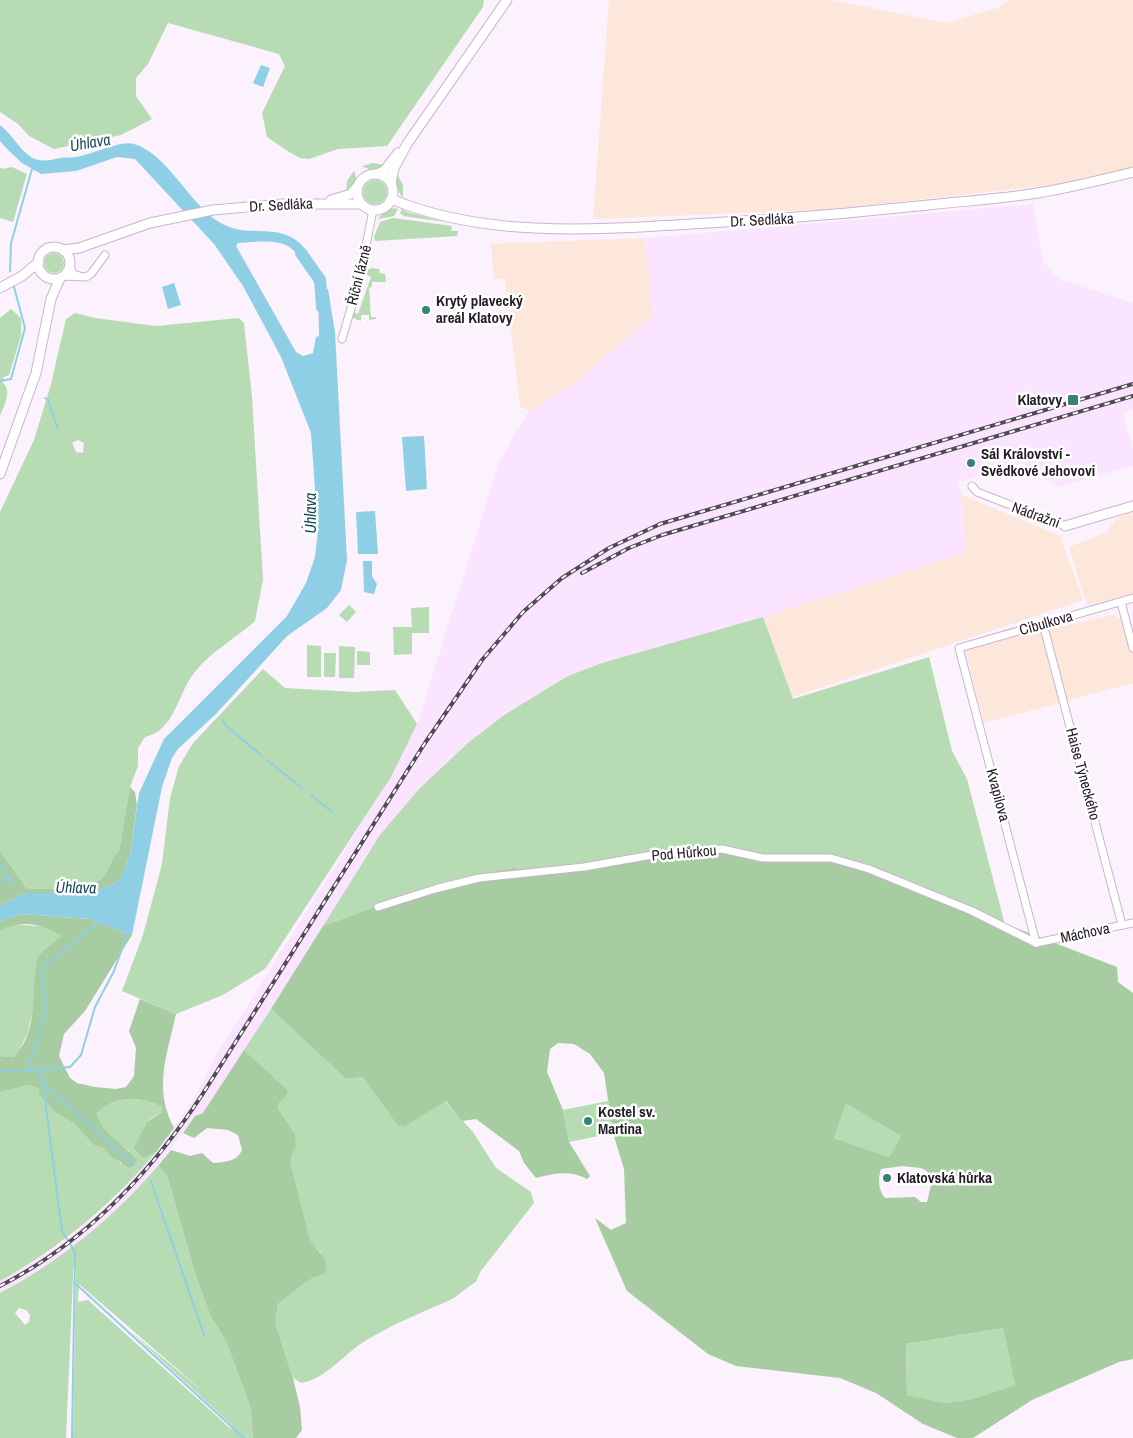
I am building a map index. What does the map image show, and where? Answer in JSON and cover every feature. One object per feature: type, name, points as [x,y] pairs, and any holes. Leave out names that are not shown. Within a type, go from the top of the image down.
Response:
[{"type":"main road","points":[[373,210],[386,206],[391,199],[393,191],[391,183],[394,168],[407,144],[506,0]]},
{"type":"main road","name":"Dr. Sedláka","points":[[322,203],[351,194],[365,177],[384,171],[407,144]]},
{"type":"main road","name":"Dr. Sedláka","points":[[391,199],[428,214],[484,222],[536,228],[633,227],[810,217],[1011,196],[1060,189],[1133,172]]},
{"type":"main road","points":[[377,174],[385,177],[391,183]]},
{"type":"main road","points":[[357,187],[357,196],[361,204]]},
{"type":"main road","name":"Dr. Sedláka","points":[[79,248],[150,223],[188,214],[239,207],[322,203],[361,204],[373,210]]},
{"type":"main road","points":[[0,288],[22,276],[39,262],[46,250],[79,248]]},
{"type":"main road","points":[[0,474],[36,373],[50,299],[79,248]]},
{"type":"main road","points":[[63,250],[70,263]]},
{"type":"main road","points":[[39,262],[50,299]]},
{"type":"main road","points":[[22,276],[44,274],[62,277]]},
{"type":"main road","name":"Nádražní","points":[[1065,526],[1133,506]]},
{"type":"street","name":"Říční lázně","points":[[342,339],[359,281],[373,210]]},
{"type":"street","points":[[62,277],[83,277],[91,274],[105,255]]},
{"type":"street","points":[[70,263],[73,274],[83,277]]},
{"type":"street","name":"Nádražní","points":[[972,486],[977,492],[1065,526]]},
{"type":"street","name":"Cibulkova","points":[[960,648],[1133,598]]},
{"type":"street","points":[[1121,602],[1133,648]]},
{"type":"street","name":"Haise Týneckého","points":[[1043,624],[1122,925]]},
{"type":"street","name":"Kvapilova","points":[[960,648],[1036,943]]},
{"type":"street","name":"Pod Hůrkou","points":[[378,907],[435,889],[479,878],[584,867],[652,855],[722,848],[762,858],[831,858],[869,869],[972,911],[1036,943]]},
{"type":"street","name":"Máchova","points":[[1036,943],[1133,923]]},
{"type":"shaded area","points":[[609,0],[832,0],[946,23],[998,8],[1008,0],[1133,0],[1133,167],[1059,184],[824,210],[593,219]]},
{"type":"shaded area","points":[[1033,204],[1043,261],[1058,279],[1133,303],[1133,409],[1123,413],[1133,450],[1133,466],[1058,487],[1022,463],[958,482],[962,495],[966,553],[763,617],[602,663],[568,676],[504,715],[468,743],[418,790],[203,1114],[195,1116],[150,1176],[127,1201],[77,1245],[0,1293],[0,1281],[61,1244],[95,1216],[119,1194],[166,1139],[196,1095],[212,1062],[391,777],[417,724],[498,466],[515,432],[530,411],[573,384],[652,316],[645,238]]},
{"type":"shaded area","points":[[645,238],[652,316],[573,384],[530,411],[520,406],[505,279],[494,279],[491,244]]},
{"type":"shaded area","points":[[962,495],[1060,536],[1083,600],[792,697],[763,617],[966,553]]},
{"type":"shaded area","points":[[1133,511],[1133,594],[1087,605],[1069,547],[1106,533],[1117,518]]},
{"type":"shaded area","points":[[1113,615],[1126,621],[1133,648],[1133,683],[984,723],[965,648]]},
{"type":"green space","points":[[0,0],[484,0],[483,7],[387,146],[338,149],[309,159],[300,158],[267,137],[262,113],[285,66],[279,54],[168,23],[148,64],[136,78],[136,96],[152,119],[121,135],[54,149],[29,136],[18,124],[0,112]]},
{"type":"green space","points":[[373,163],[386,165],[373,171],[362,166]]},
{"type":"green space","points":[[0,167],[2,169],[12,167],[27,174],[13,222],[0,218]]},
{"type":"green space","points":[[354,171],[356,181],[346,194],[347,181]]},
{"type":"green space","points":[[396,172],[403,185],[403,198],[395,186]]},
{"type":"green space","points":[[375,180],[380,181],[386,187],[386,197],[380,203],[375,204],[370,203],[364,197],[363,192],[364,187],[370,181]]},
{"type":"green space","points":[[394,208],[398,209],[394,216],[378,219],[384,211]]},
{"type":"green space","points":[[402,209],[444,222],[404,216],[400,213]]},
{"type":"green space","points":[[393,218],[452,226],[451,231],[458,231],[457,236],[375,241],[374,237],[380,222]]},
{"type":"green space","points":[[54,253],[61,256],[64,263],[61,270],[54,273],[47,270],[44,263],[47,256]]},
{"type":"green space","points":[[372,268],[379,269],[380,273],[385,274],[386,282],[372,282],[372,287],[369,288],[371,317],[376,317],[376,319],[369,320],[369,315],[361,315],[361,321],[353,318],[353,312],[358,314],[371,277],[365,274],[367,270]]},
{"type":"green space","points":[[11,309],[21,318],[21,336],[9,375],[4,377],[2,382],[7,390],[7,394],[0,416],[0,318]]},
{"type":"green space","points":[[75,313],[95,318],[156,326],[239,318],[244,323],[252,397],[263,580],[255,621],[200,665],[188,682],[169,719],[155,733],[145,737],[138,748],[138,766],[130,787],[119,851],[103,877],[94,884],[85,886],[27,889],[0,851],[0,512],[34,440],[51,384],[66,319]],"holes":[[[78,440],[84,443],[83,453],[76,452],[72,443]]]},
{"type":"green space","points":[[349,605],[356,612],[347,622],[339,615]]},
{"type":"green space","points":[[429,607],[429,633],[412,633],[412,654],[394,655],[393,627],[412,627],[411,608]]},
{"type":"green space","points":[[763,617],[793,699],[929,657],[952,751],[967,779],[1005,925],[407,895],[323,926],[380,835],[418,790],[468,743],[504,715],[568,676],[602,663]]},
{"type":"green space","points":[[307,645],[321,646],[321,677],[307,677]]},
{"type":"green space","points":[[339,646],[355,647],[354,678],[339,678]]},
{"type":"green space","points":[[357,651],[370,652],[370,665],[357,665]]},
{"type":"green space","points":[[324,653],[336,653],[335,677],[324,677]]},
{"type":"green space","points":[[263,669],[285,688],[354,692],[395,690],[417,724],[391,777],[265,969],[223,995],[176,1014],[122,991],[143,935],[162,864],[170,798],[179,766],[193,743]]},
{"type":"green space","points":[[130,787],[135,792],[137,805],[130,855],[121,878],[112,885],[89,893],[25,893],[0,906],[0,851],[27,889],[85,886],[100,880],[119,851]]},
{"type":"green space","points":[[716,848],[763,856],[832,857],[1117,967],[1118,982],[1133,993],[1133,1359],[1119,1362],[1032,1400],[973,1438],[957,1438],[923,1424],[876,1393],[840,1378],[736,1366],[708,1354],[627,1291],[595,1218],[611,1230],[626,1223],[624,1169],[613,1133],[604,1073],[590,1054],[574,1044],[558,1043],[550,1049],[547,1072],[563,1110],[569,1142],[590,1176],[587,1179],[574,1174],[562,1173],[536,1178],[524,1163],[519,1151],[476,1119],[462,1121],[446,1101],[405,1126],[397,1125],[363,1077],[346,1079],[271,1009],[323,926],[407,895],[474,876],[515,868],[525,871]],"holes":[[[846,1104],[901,1136],[889,1157],[834,1138]],[[902,1166],[921,1168],[927,1171],[931,1185],[927,1202],[921,1202],[915,1197],[885,1198],[879,1184],[881,1169]],[[1003,1328],[1015,1385],[972,1399],[946,1403],[907,1395],[906,1344]]]},
{"type":"green space","points":[[22,914],[89,919],[132,935],[85,1011],[64,1034],[59,1056],[70,1078],[77,1083],[116,1089],[126,1087],[134,1076],[136,1048],[129,1031],[140,999],[176,1014],[166,1058],[163,1086],[164,1100],[174,1128],[156,1152],[144,1158],[134,1148],[147,1122],[162,1112],[162,1107],[146,1101],[128,1099],[112,1103],[97,1113],[108,1133],[137,1160],[130,1168],[112,1157],[104,1148],[95,1146],[73,1123],[56,1113],[39,1094],[39,1089],[30,1085],[0,1092],[0,1056],[13,1057],[22,1047],[31,1022],[35,968],[38,956],[61,936],[46,928],[23,924],[0,931],[0,921]]},
{"type":"green space","points":[[13,924],[46,927],[61,936],[36,964],[33,1008],[28,1032],[19,1051],[12,1057],[0,1056],[0,931]]},
{"type":"green space","points":[[271,1009],[346,1079],[363,1077],[397,1125],[405,1125],[445,1101],[473,1132],[496,1168],[531,1192],[534,1203],[480,1272],[476,1282],[452,1299],[375,1335],[327,1371],[310,1381],[301,1383],[293,1378],[275,1323],[278,1304],[306,1282],[317,1277],[321,1253],[310,1241],[290,1161],[294,1152],[294,1138],[278,1109],[279,1103],[286,1097],[287,1093],[244,1050]]},
{"type":"green space","points":[[244,1050],[288,1091],[286,1097],[279,1103],[278,1109],[295,1135],[296,1145],[290,1161],[310,1240],[325,1259],[326,1272],[306,1282],[278,1304],[275,1323],[293,1378],[300,1407],[302,1430],[296,1438],[253,1438],[251,1409],[226,1341],[210,1315],[195,1273],[167,1175],[158,1166],[171,1150],[190,1156],[202,1153],[213,1163],[230,1161],[240,1154],[242,1150],[238,1135],[228,1130],[207,1128],[194,1138],[183,1133],[195,1116],[203,1113]]},
{"type":"green space","points":[[30,1085],[39,1089],[40,1094],[56,1113],[73,1123],[95,1146],[104,1148],[121,1164],[130,1151],[105,1131],[97,1113],[112,1103],[128,1099],[146,1101],[162,1107],[162,1112],[154,1116],[145,1125],[142,1136],[144,1158],[156,1152],[121,1190],[84,1224],[44,1254],[0,1281],[0,1092]]},
{"type":"green space","points":[[608,1101],[613,1133],[569,1142],[563,1110]]},
{"type":"green space","points":[[846,1104],[901,1136],[889,1157],[834,1138]]},
{"type":"green space","points":[[158,1166],[167,1175],[195,1273],[210,1315],[226,1341],[251,1409],[253,1438],[73,1438],[76,1267],[73,1268],[66,1438],[0,1438],[0,1293],[44,1267],[85,1237],[141,1185]],"holes":[[[79,1284],[205,1393],[130,1331],[233,1426],[231,1429],[88,1300],[78,1302]],[[19,1308],[26,1310],[30,1315],[29,1322],[25,1325],[15,1313]]]},
{"type":"green space","points":[[1003,1328],[1015,1385],[972,1399],[946,1403],[907,1395],[906,1344]]},
{"type":"water","points":[[261,65],[270,68],[263,87],[253,83]]},
{"type":"water","points":[[0,125],[27,154],[38,160],[82,156],[121,144],[134,144],[145,149],[166,166],[213,218],[227,226],[240,230],[267,231],[292,237],[303,246],[314,262],[307,268],[294,251],[281,243],[252,242],[238,243],[236,246],[296,352],[303,356],[313,353],[316,337],[319,336],[318,290],[328,289],[335,332],[347,560],[341,590],[327,608],[287,636],[216,714],[178,749],[172,758],[162,787],[132,935],[89,919],[22,914],[0,921],[0,906],[25,893],[89,893],[112,885],[121,878],[130,855],[139,793],[164,739],[287,616],[306,583],[315,557],[318,531],[311,433],[281,357],[243,286],[214,244],[135,159],[117,157],[76,171],[41,174],[22,163],[0,141]]},
{"type":"water","points":[[174,283],[181,305],[168,309],[162,287]]},
{"type":"water","points":[[424,436],[427,489],[406,491],[402,437]]},
{"type":"water","points":[[375,511],[378,554],[358,554],[356,512]]},
{"type":"water","points":[[363,561],[372,561],[372,576],[377,584],[374,594],[364,592]]},
{"type":"waterway","points":[[10,271],[11,243],[32,169]]},
{"type":"waterway","points":[[301,253],[320,280],[322,307]]},
{"type":"waterway","points":[[0,381],[11,379],[25,328],[14,287]]},
{"type":"waterway","points":[[45,398],[48,400],[58,429]]},
{"type":"waterway","points":[[223,720],[225,725],[261,755]]},
{"type":"waterway","points":[[267,760],[302,788]]},
{"type":"waterway","points":[[311,795],[332,812]]},
{"type":"waterway","points":[[0,864],[14,886]]},
{"type":"waterway","points":[[0,881],[9,878]]},
{"type":"waterway","points":[[0,1071],[26,1071],[38,1040],[44,1016],[45,1002],[42,968],[96,925],[97,921]]},
{"type":"waterway","points":[[26,1071],[70,1067],[81,1055],[95,1007],[114,971],[128,932]]},
{"type":"waterway","points":[[36,1071],[42,1076],[62,1231],[75,1252],[72,1438]]},
{"type":"waterway","points":[[43,1083],[134,1165]]},
{"type":"waterway","points":[[151,1181],[204,1335]]},
{"type":"waterway","points":[[76,1284],[244,1438]]},
{"type":"railway","points":[[0,1286],[61,1249],[88,1227],[114,1204],[161,1152],[202,1095],[425,743],[482,660],[523,612],[562,578],[609,548],[660,524],[1133,384]]},
{"type":"railway","points":[[582,573],[629,548],[662,535],[1133,396]]},
{"type":"place","name":"Krytý plavecký areál Klatovy","points":[[426,310]]},
{"type":"place","name":"Klatovy","points":[[1073,400]]},
{"type":"place","name":"Sál Království - Svědkové Jehovovi","points":[[971,463]]},
{"type":"place","name":"Kostel sv. Martina","points":[[588,1121]]},
{"type":"place","name":"Klatovská hůrka","points":[[887,1178]]},
{"type":"water label","name":"Úhlava","points":[[90,142]]},
{"type":"water label","name":"Úhlava","points":[[310,513]]},
{"type":"water label","name":"Úhlava","points":[[76,887]]}]
